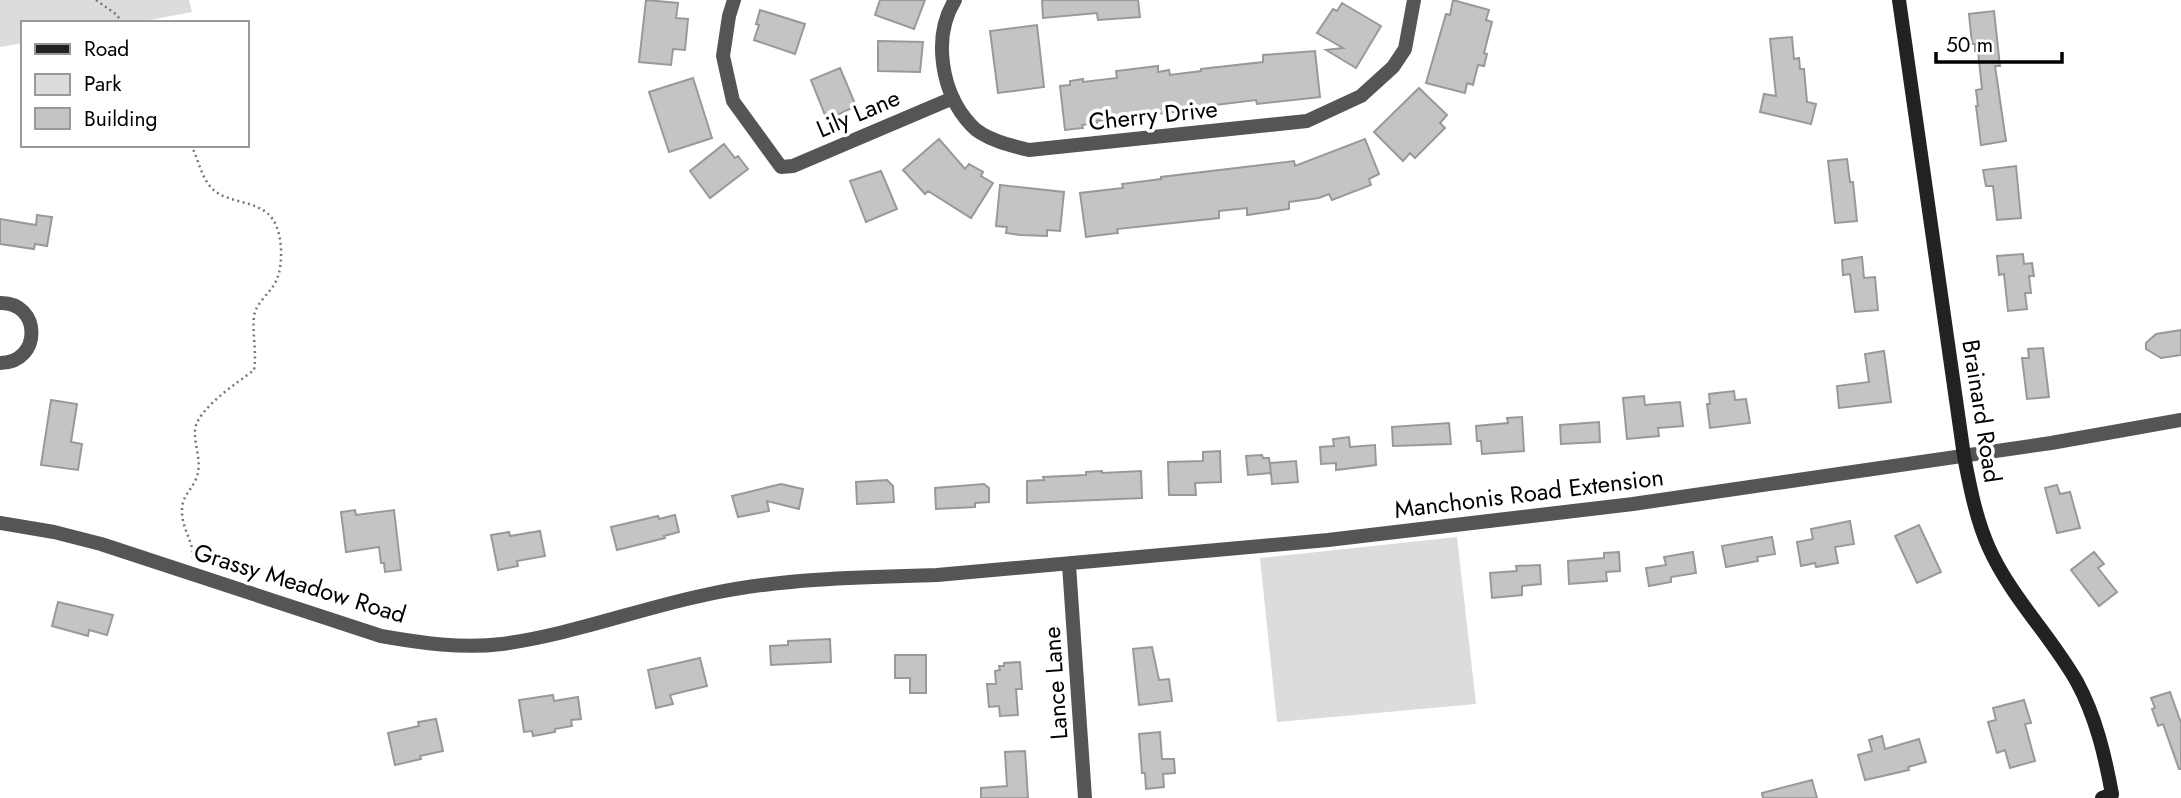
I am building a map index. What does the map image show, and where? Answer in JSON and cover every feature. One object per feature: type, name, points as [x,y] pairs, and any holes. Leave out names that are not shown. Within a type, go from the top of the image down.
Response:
[{"type":"street","name":"Lily Lane","points":[[734,0],[723,56],[733,101],[780,167],[793,166],[953,98]]},
{"type":"street","name":"Cherry Drive","points":[[955,0],[947,13],[942,43],[944,75],[953,98],[972,127],[1005,145],[1029,150],[1307,121],[1361,96],[1393,67],[1405,49],[1414,0]]},
{"type":"street","name":"Brainard Road","points":[[1899,0],[1964,456],[1973,501],[1989,549],[2006,579],[2077,684],[2103,747],[2109,797]]},
{"type":"street","points":[[0,303],[23,311],[32,327],[32,337],[24,354],[16,360],[0,363]]},
{"type":"street","name":"Manchonis Road Extension","points":[[879,577],[1069,565],[1328,540],[1620,506],[2051,443],[2181,419]]},
{"type":"street","name":"Grassy Meadow Road","points":[[0,523],[54,532],[101,544],[381,636],[466,646],[502,644],[554,634],[714,593],[799,582],[879,577]]},
{"type":"street","name":"Lance Lane","points":[[1069,565],[1086,798]]},
{"type":"path","points":[[96,0],[117,15],[121,21]]},
{"type":"path","points":[[191,573],[193,550],[182,516],[182,503],[196,479],[199,462],[195,431],[199,417],[254,370],[254,313],[277,280],[280,262],[279,232],[268,213],[210,188],[192,147]]},
{"type":"green space","points":[[0,0],[189,0],[192,12],[145,21],[21,21],[21,43],[0,47]]},
{"type":"green space","points":[[1457,537],[1476,704],[1277,722],[1260,558]]},
{"type":"building","points":[[646,0],[678,3],[676,18],[688,19],[685,50],[673,49],[671,65],[639,62]]},
{"type":"building","points":[[880,0],[925,0],[914,29],[875,15]]},
{"type":"building","points":[[1042,0],[1138,0],[1140,17],[1098,20],[1097,13],[1043,18]]},
{"type":"building","points":[[1453,0],[1489,10],[1486,20],[1492,22],[1484,53],[1487,54],[1484,66],[1478,65],[1473,85],[1467,83],[1465,93],[1426,83],[1446,14],[1450,15]]},
{"type":"building","points":[[1342,3],[1381,26],[1356,68],[1326,50],[1343,48],[1317,33],[1333,9],[1337,11]]},
{"type":"building","points":[[760,10],[805,24],[795,54],[754,40]]},
{"type":"building","points":[[1994,11],[2000,66],[1995,66],[2006,141],[1981,145],[1976,90],[1982,89],[1978,51],[1975,51],[1975,44],[1972,44],[1969,14]]},
{"type":"building","points":[[1037,25],[1044,87],[998,93],[990,31]]},
{"type":"building","points":[[1792,37],[1794,59],[1799,58],[1800,69],[1804,69],[1807,102],[1816,104],[1811,124],[1760,112],[1764,94],[1776,96],[1770,39]]},
{"type":"building","points":[[878,41],[923,42],[920,72],[878,71]]},
{"type":"building","points":[[1315,51],[1320,97],[1257,104],[1256,100],[1174,110],[1175,112],[1097,121],[1082,125],[1083,128],[1065,130],[1060,86],[1070,85],[1070,81],[1117,78],[1116,71],[1158,66],[1158,72],[1169,70],[1170,75],[1263,62],[1263,55]]},
{"type":"building","points":[[840,68],[856,106],[827,120],[811,80]]},
{"type":"building","points":[[693,78],[712,138],[669,152],[649,92]]},
{"type":"building","points":[[1419,88],[1447,115],[1440,123],[1445,128],[1415,158],[1410,153],[1403,161],[1374,132]]},
{"type":"building","points":[[939,139],[965,169],[969,164],[983,172],[981,176],[993,183],[971,218],[928,191],[925,194],[903,170]]},
{"type":"building","points":[[1365,139],[1379,174],[1369,179],[1371,185],[1332,200],[1329,194],[1289,202],[1289,209],[1247,215],[1247,208],[1219,211],[1219,218],[1117,229],[1118,233],[1086,237],[1080,193],[1123,188],[1122,184],[1161,177],[1294,161],[1295,166]]},
{"type":"building","points":[[724,144],[748,169],[710,198],[690,171]]},
{"type":"building","points":[[1847,159],[1850,182],[1853,182],[1857,221],[1835,223],[1828,161]]},
{"type":"building","points":[[2016,166],[2021,218],[1997,220],[1993,186],[1986,186],[1983,170]]},
{"type":"building","points":[[881,171],[897,209],[866,222],[850,181]]},
{"type":"building","points":[[1000,185],[1064,192],[1060,231],[1047,230],[1047,236],[1020,235],[1006,233],[1007,227],[996,226]]},
{"type":"building","points":[[37,215],[52,217],[47,246],[35,244],[34,249],[0,244],[0,219],[36,225]]},
{"type":"building","points":[[2023,254],[2024,264],[2032,263],[2034,276],[2029,276],[2031,293],[2025,293],[2027,309],[2008,311],[2004,274],[1999,275],[1997,256]]},
{"type":"building","points":[[1862,257],[1864,278],[1875,277],[1878,310],[1855,312],[1850,274],[1843,275],[1842,260]]},
{"type":"building","points":[[2181,330],[2181,355],[2161,358],[2146,349],[2146,343],[2156,334]]},
{"type":"building","points":[[2043,348],[2049,397],[2027,399],[2022,358],[2029,358],[2028,349]]},
{"type":"building","points":[[1884,351],[1891,402],[1839,408],[1837,386],[1869,382],[1865,354]]},
{"type":"building","points":[[1734,391],[1735,400],[1746,399],[1750,423],[1710,428],[1707,404],[1710,404],[1709,394]]},
{"type":"building","points":[[1644,396],[1645,405],[1680,402],[1683,426],[1658,428],[1659,436],[1627,439],[1623,398]]},
{"type":"building","points":[[51,400],[77,404],[71,442],[82,444],[78,470],[41,465]]},
{"type":"building","points":[[1522,417],[1524,451],[1482,454],[1481,441],[1477,441],[1476,426],[1508,423],[1507,418]]},
{"type":"building","points":[[1599,422],[1600,442],[1561,444],[1560,425]]},
{"type":"building","points":[[1449,423],[1451,444],[1393,446],[1392,427]]},
{"type":"building","points":[[1349,437],[1350,447],[1375,445],[1376,465],[1336,470],[1336,463],[1321,464],[1320,447],[1334,446],[1333,439]]},
{"type":"building","points":[[1220,451],[1221,482],[1195,483],[1196,495],[1169,495],[1168,462],[1203,461],[1203,452]]},
{"type":"building","points":[[1262,455],[1263,458],[1269,458],[1271,473],[1248,475],[1246,456]]},
{"type":"building","points":[[1296,461],[1298,482],[1272,484],[1270,463]]},
{"type":"building","points":[[1102,471],[1141,471],[1142,498],[1027,503],[1027,481]]},
{"type":"building","points":[[887,480],[893,486],[894,502],[857,504],[856,482]]},
{"type":"building","points":[[781,484],[803,489],[799,509],[767,501],[769,511],[738,517],[732,496]]},
{"type":"building","points":[[984,484],[989,488],[989,502],[975,503],[975,507],[936,509],[935,488]]},
{"type":"building","points":[[2057,485],[2060,494],[2070,492],[2080,528],[2057,533],[2045,488]]},
{"type":"building","points":[[355,510],[356,515],[394,510],[401,570],[385,572],[379,547],[346,552],[341,512]]},
{"type":"building","points":[[675,515],[679,532],[617,550],[611,527],[658,516],[659,519]]},
{"type":"building","points":[[1850,521],[1854,544],[1835,547],[1838,563],[1816,567],[1815,563],[1801,566],[1797,542],[1813,539],[1811,529]]},
{"type":"building","points":[[1919,525],[1941,572],[1917,583],[1895,536]]},
{"type":"building","points":[[540,531],[545,556],[517,561],[518,566],[498,570],[491,535],[509,532],[510,536]]},
{"type":"building","points":[[1772,537],[1775,554],[1757,557],[1758,561],[1726,567],[1722,546]]},
{"type":"building","points":[[1619,552],[1620,571],[1606,572],[1607,581],[1569,584],[1568,561],[1604,558],[1604,553]]},
{"type":"building","points":[[1693,552],[1696,573],[1671,577],[1671,582],[1649,586],[1646,568],[1666,565],[1664,557]]},
{"type":"building","points":[[2094,552],[2104,564],[2098,568],[2117,592],[2099,606],[2071,570]]},
{"type":"building","points":[[1540,565],[1541,584],[1522,586],[1522,595],[1492,598],[1490,573],[1517,571],[1516,566]]},
{"type":"building","points":[[58,602],[113,615],[107,635],[89,630],[88,636],[52,626]]},
{"type":"building","points":[[830,639],[831,662],[771,665],[770,646],[788,645],[788,641]]},
{"type":"building","points":[[1152,647],[1159,680],[1169,679],[1172,701],[1139,705],[1133,649]]},
{"type":"building","points":[[895,655],[926,655],[926,693],[910,693],[910,678],[895,678]]},
{"type":"building","points":[[700,658],[707,686],[670,695],[673,704],[656,708],[648,670]]},
{"type":"building","points":[[1020,662],[1022,689],[1016,689],[1018,715],[1000,716],[999,706],[989,707],[987,684],[996,684],[995,671],[1000,670],[999,666]]},
{"type":"building","points":[[2170,692],[2181,723],[2181,769],[2163,724],[2158,726],[2152,709],[2155,708],[2151,698]]},
{"type":"building","points":[[553,695],[554,701],[578,697],[581,719],[571,720],[572,726],[555,729],[555,732],[533,736],[532,731],[524,732],[519,700]]},
{"type":"building","points":[[2024,700],[2031,723],[2025,724],[2035,761],[2010,768],[2005,750],[1997,753],[1988,722],[1996,720],[1993,708]]},
{"type":"building","points":[[436,719],[443,751],[395,765],[388,733],[419,726],[418,722]]},
{"type":"building","points":[[1160,732],[1162,759],[1174,759],[1175,773],[1163,774],[1164,787],[1146,789],[1139,734]]},
{"type":"building","points":[[1882,736],[1885,749],[1919,739],[1926,762],[1908,767],[1909,770],[1865,780],[1858,755],[1872,751],[1869,740]]},
{"type":"building","points":[[1025,751],[1028,798],[981,798],[981,788],[1007,786],[1005,752]]},
{"type":"building","points":[[1812,780],[1817,798],[1763,798],[1762,793]]}]
